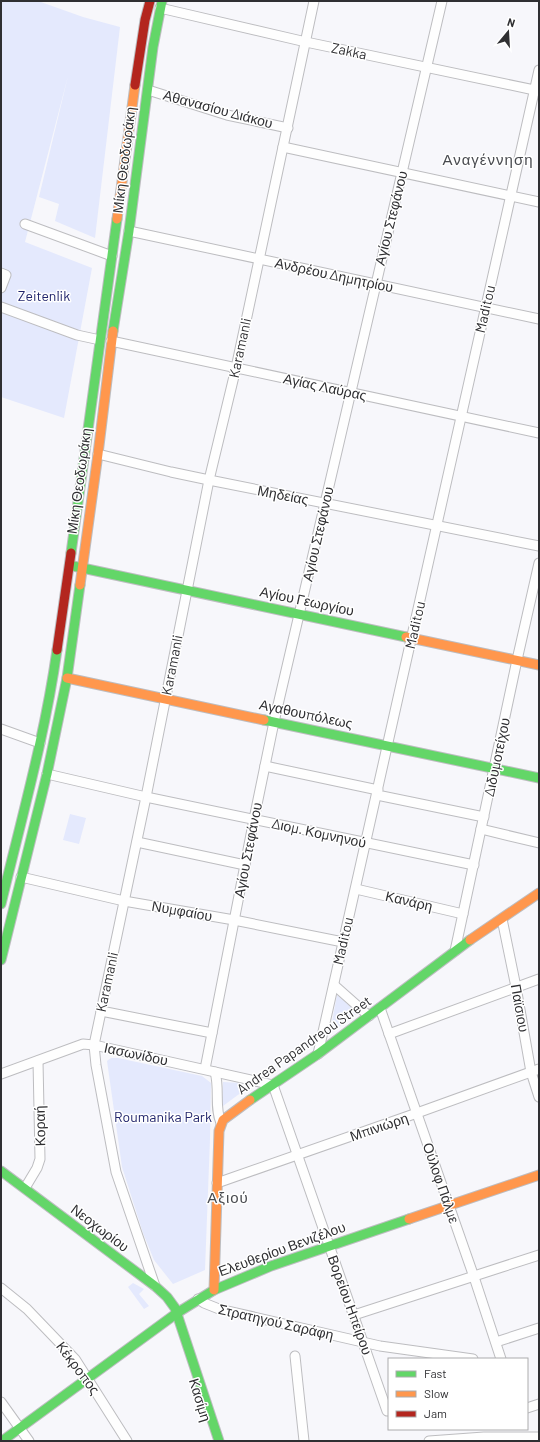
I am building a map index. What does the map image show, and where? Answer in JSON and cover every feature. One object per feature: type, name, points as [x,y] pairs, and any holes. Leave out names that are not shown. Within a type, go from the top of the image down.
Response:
[{"type":"main road","name":"Μίκη Θεοδωράκη","points":[[1,904],[40,743],[54,671],[137,69],[145,20],[150,1]]},
{"type":"main road","name":"Μίκη Θεοδωράκη","points":[[1,960],[47,774],[66,678],[98,454],[111,341],[129,231],[155,35],[161,5]]},
{"type":"main road","name":"Αγίου Γεωργίου","points":[[69,565],[539,664]]},
{"type":"main road","name":"Αγαθουπόλεως","points":[[66,678],[539,778]]},
{"type":"main road","name":"Andrea Papandreou Street","points":[[221,1123],[237,1109],[318,1054],[455,951],[539,893]]},
{"type":"main road","points":[[214,1290],[219,1131],[221,1123]]},
{"type":"main road","name":"Νεοχωρίου","points":[[1,1171],[155,1286],[170,1301],[177,1312],[219,1441]]},
{"type":"main road","name":"Ελευθερίου Βενιζέλου","points":[[2,1441],[177,1312],[214,1290],[271,1266],[539,1175]]},
{"type":"street","name":"Karamanli","points":[[155,1286],[116,1172],[96,1065],[94,1045],[137,842],[209,480],[236,368],[314,1]]},
{"type":"street","name":"Αγίου Στεφάνου","points":[[205,1069],[274,722],[442,1]]},
{"type":"street","name":"Zakka","points":[[161,5],[306,42],[537,91]]},
{"type":"street","name":"Maditou","points":[[318,1054],[438,525],[460,416],[537,91],[539,70]]},
{"type":"street","name":"Αθανασίου Διάκου","points":[[148,90],[227,115],[288,128]]},
{"type":"street","name":"Αθανασίου Διάκου","points":[[283,147],[539,202]]},
{"type":"street","points":[[25,224],[112,256]]},
{"type":"street","name":"Ανδρέου Δημητρίου","points":[[129,231],[539,319]]},
{"type":"street","points":[[1,273],[6,275],[1,288]]},
{"type":"street","points":[[1,307],[77,335],[100,340]]},
{"type":"street","name":"Αγίας Λαύρας","points":[[111,341],[539,434]]},
{"type":"street","name":"Μηδείας","points":[[98,454],[209,480],[539,546]]},
{"type":"street","name":"Διδυμοτείχου","points":[[455,951],[539,563]]},
{"type":"street","points":[[1,729],[40,743]]},
{"type":"street","points":[[265,766],[484,817]]},
{"type":"street","name":"Διομ. Κομνηνού","points":[[47,774],[146,797],[474,865]]},
{"type":"street","points":[[481,829],[539,843]]},
{"type":"street","points":[[137,842],[245,865]]},
{"type":"street","name":"Νυμφαίου","points":[[21,877],[124,901],[234,920],[343,942]]},
{"type":"street","name":"Κανάρη","points":[[356,889],[463,914]]},
{"type":"street","name":"Παϊσιου","points":[[502,918],[535,1070],[539,1097]]},
{"type":"street","points":[[389,1034],[539,978]]},
{"type":"street","points":[[334,985],[369,1016]]},
{"type":"street","name":"Ούλοφ Πάλμε","points":[[380,1008],[474,1276],[496,1342],[500,1358]]},
{"type":"street","points":[[101,1011],[212,1033]]},
{"type":"street","name":"Ιασωνίδου","points":[[1,1074],[83,1044],[94,1045],[273,1085]]},
{"type":"street","name":"Κοραή","points":[[25,1188],[37,1168],[40,1159],[38,1061]]},
{"type":"street","name":"Μπινιώρη","points":[[217,1183],[535,1070]]},
{"type":"street","points":[[215,1072],[217,1081],[218,1114],[221,1123]]},
{"type":"street","name":"Βορείου Ηπείρου","points":[[273,1085],[387,1411]]},
{"type":"street","points":[[354,1315],[539,1255]]},
{"type":"street","name":"Κέκροπος","points":[[1,1288],[27,1309],[75,1359],[128,1441]]},
{"type":"street","name":"Στρατηγού Σαράφη","points":[[198,1299],[204,1303],[219,1308],[363,1342],[467,1358]]},
{"type":"street","points":[[496,1342],[539,1328]]},
{"type":"street","points":[[295,1356],[304,1441]]},
{"type":"street","name":"Κασίμη","points":[[193,1359],[190,1368],[213,1441]]},
{"type":"street","points":[[1,1402],[29,1441]]},
{"type":"street","points":[[528,1408],[539,1404]]},
{"type":"street","points":[[429,1441],[526,1433],[539,1437]]},
{"type":"green space","name":"Zeitenlik","points":[[1,1],[38,1],[83,17],[120,27],[95,238],[55,221],[59,204],[39,197],[68,76],[25,242],[92,268],[64,418],[1,397]]},
{"type":"green space","points":[[70,814],[86,818],[79,844],[63,840]]},
{"type":"green space","points":[[337,995],[358,1013],[330,1033]]},
{"type":"green space","name":"Roumanika Park","points":[[111,1058],[118,1058],[202,1076],[211,1083],[205,1270],[173,1284],[154,1260],[143,1233],[122,1167],[107,1061]]},
{"type":"green space","points":[[223,1082],[241,1083],[246,1089],[223,1106]]},
{"type":"green space","points":[[133,1283],[144,1289],[139,1294],[149,1306],[144,1309],[128,1287]]},
{"type":"traffic: fast","points":[[113,331],[129,231],[153,47],[162,1]]},
{"type":"traffic: fast","points":[[71,553],[117,219]]},
{"type":"traffic: fast","points":[[73,566],[406,637]]},
{"type":"traffic: fast","points":[[1,960],[47,774],[67,678],[80,585]]},
{"type":"traffic: fast","points":[[1,904],[39,746],[57,650]]},
{"type":"traffic: fast","points":[[264,720],[539,778]]},
{"type":"traffic: fast","points":[[250,1100],[318,1054],[470,940]]},
{"type":"traffic: fast","points":[[1,1171],[155,1286],[167,1297],[175,1308],[219,1441]]},
{"type":"traffic: fast","points":[[2,1441],[177,1313],[214,1290],[271,1266],[409,1219]]},
{"type":"traffic: slow","points":[[117,219],[135,85]]},
{"type":"traffic: slow","points":[[80,585],[113,331]]},
{"type":"traffic: slow","points":[[406,637],[539,665]]},
{"type":"traffic: slow","points":[[67,678],[264,720]]},
{"type":"traffic: slow","points":[[470,940],[539,893]]},
{"type":"traffic: slow","points":[[214,1290],[219,1131],[223,1120],[250,1100]]},
{"type":"traffic: slow","points":[[409,1219],[539,1175]]},
{"type":"traffic: jam","points":[[135,85],[145,20],[150,1]]},
{"type":"traffic: jam","points":[[57,650],[71,553]]},
{"type":"district","name":"Αναγέννηση","points":[[488,160]]},
{"type":"district","name":"Αξιού","points":[[228,1198]]}]
